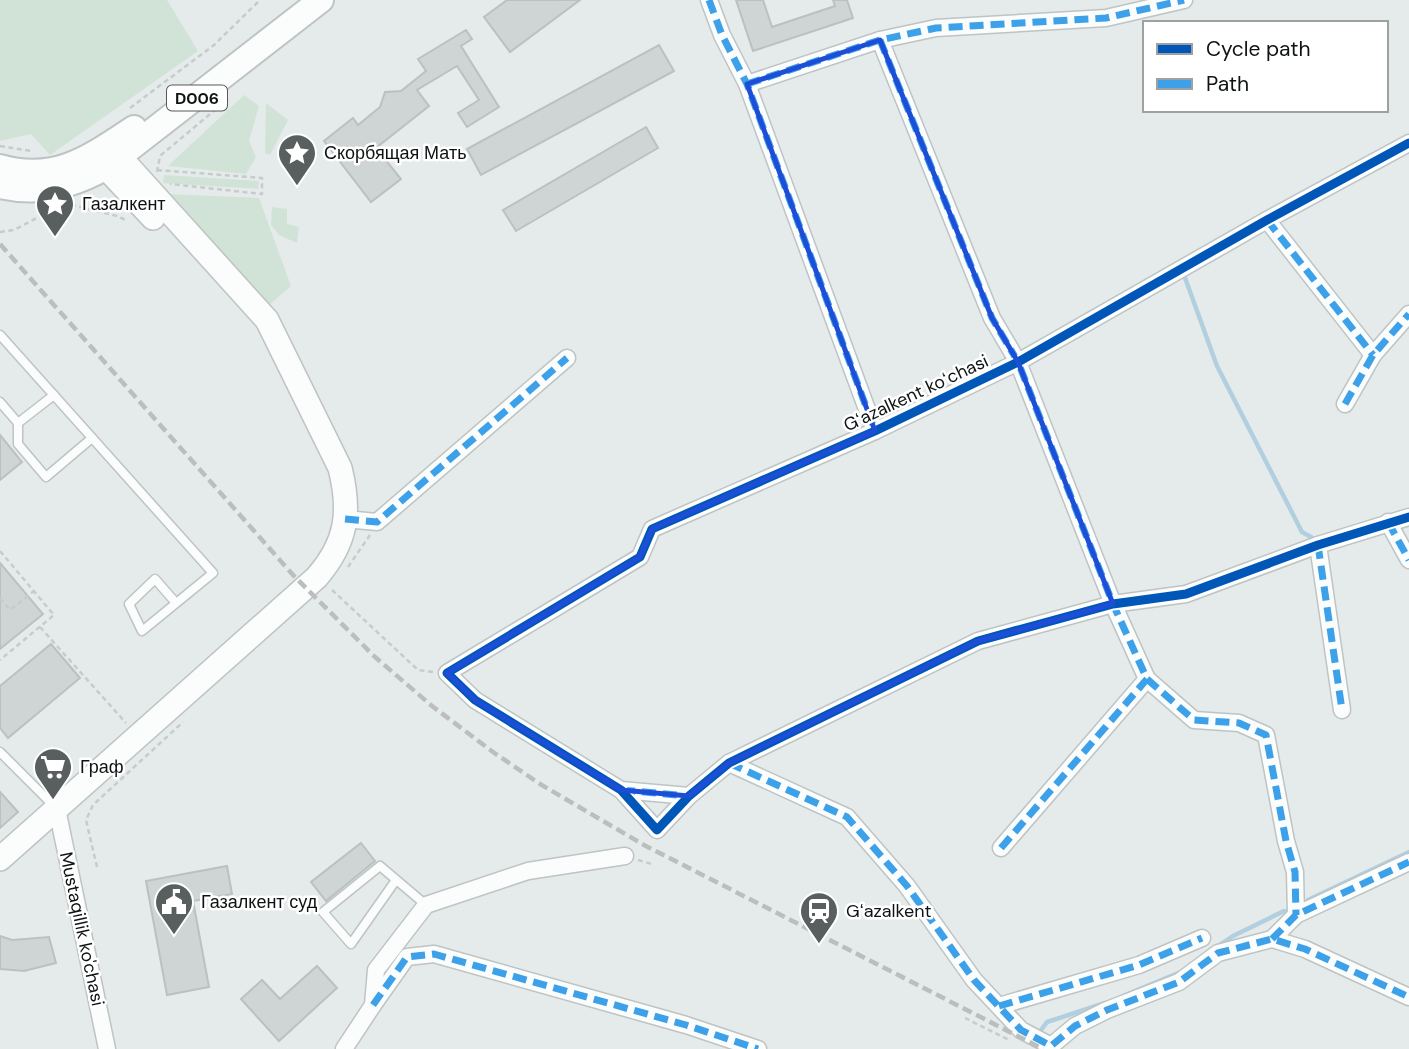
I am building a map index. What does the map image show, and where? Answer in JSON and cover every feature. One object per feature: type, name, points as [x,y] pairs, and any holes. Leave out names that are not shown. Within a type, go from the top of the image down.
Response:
[{"type":"main road","name":"D006","points":[[0,186],[29,190],[51,188],[82,180],[147,119],[300,0]]},
{"type":"main road","name":"D006","points":[[0,167],[24,172],[54,171],[107,156],[321,0]]},
{"type":"main road","points":[[0,859],[317,577],[336,551],[345,519],[345,493],[337,460],[281,348],[257,329],[107,156]]},
{"type":"street","points":[[709,0],[722,35],[747,84],[875,431]]},
{"type":"street","points":[[747,84],[880,40],[936,28],[1106,18],[1184,0]]},
{"type":"street","points":[[880,40],[992,318],[1017,362],[1113,604],[1147,680],[1194,720],[1239,723],[1266,735],[1286,841],[1295,872],[1296,915]]},
{"type":"street","name":"Gʻazalkent koʻchasi","points":[[447,673],[640,557],[652,529],[875,431],[1017,362],[1409,143]]},
{"type":"street","points":[[1267,220],[1373,355]]},
{"type":"street","points":[[1345,404],[1373,355],[1409,314]]},
{"type":"street","points":[[345,519],[377,522],[567,358]]},
{"type":"street","points":[[447,673],[475,700],[621,790],[657,830],[689,796],[729,763],[978,641],[1113,604],[1186,594],[1318,545],[1409,517]]},
{"type":"street","points":[[1388,522],[1409,560]]},
{"type":"street","points":[[1318,545],[1342,710]]},
{"type":"street","points":[[1001,848],[1147,680]]},
{"type":"street","points":[[729,763],[847,817],[907,886],[974,980],[1021,1030],[1057,1048],[1074,1026],[1179,982],[1218,953],[1272,939],[1296,915],[1409,862]]},
{"type":"street","points":[[621,790],[689,796]]},
{"type":"street","name":"Mustaqillik ko'chasi","points":[[57,809],[107,1049]]},
{"type":"street","points":[[373,1005],[376,970],[426,905],[528,871],[625,856]]},
{"type":"street","points":[[999,1006],[1139,965],[1202,939]]},
{"type":"street","points":[[1272,939],[1305,949],[1409,998]]},
{"type":"street","points":[[344,1049],[407,957],[433,954],[686,1025],[758,1049]]},
{"type":"lane","points":[[0,335],[213,573],[142,631],[129,604],[155,579],[176,603]]},
{"type":"lane","points":[[18,423],[54,396]]},
{"type":"lane","points":[[0,402],[18,423],[18,444],[46,477],[92,438]]},
{"type":"lane","points":[[0,752],[57,809]]},
{"type":"lane","points":[[396,880],[351,944],[323,912],[380,866],[426,905]]},
{"type":"path","points":[[124,112],[214,45],[260,0]]},
{"type":"path","points":[[157,170],[262,178],[262,194],[159,183],[157,170],[160,156],[236,92]]},
{"type":"path","points":[[0,146],[31,151]]},
{"type":"path","points":[[0,232],[14,230],[44,214],[72,205],[108,213],[128,221]]},
{"type":"path","points":[[0,551],[54,615],[0,660]]},
{"type":"path","points":[[331,588],[418,670],[447,673]]},
{"type":"path","points":[[0,598],[10,610],[34,591]]},
{"type":"path","points":[[40,627],[130,728]]},
{"type":"path","points":[[97,867],[86,820],[93,805],[185,721]]},
{"type":"path","points":[[965,1017],[1017,1044]]},
{"type":"highlighted area","points":[[880,40],[992,318],[1018,362],[1113,604],[978,641],[729,763],[689,796],[621,790],[475,700],[447,673],[640,557],[652,529],[875,431],[747,84]]},
{"type":"green space","points":[[0,0],[167,0],[198,51],[50,155],[31,134],[0,141]]},
{"type":"green space","points":[[244,95],[259,106],[249,141],[256,157],[246,174],[168,166]]},
{"type":"green space","points":[[266,103],[288,120],[270,155],[265,153]]},
{"type":"green space","points":[[164,175],[259,181],[258,189],[163,183]]},
{"type":"green space","points":[[167,194],[259,198],[291,286],[268,306]]},
{"type":"green space","points":[[272,207],[287,209],[287,224],[299,227],[297,243],[279,235],[271,225]]},
{"type":"building","points":[[507,0],[580,0],[510,52],[484,17]]},
{"type":"building","points":[[736,0],[763,0],[772,27],[835,6],[833,0],[847,0],[853,18],[753,51]]},
{"type":"building","points":[[466,30],[472,39],[461,46],[499,107],[467,127],[458,113],[479,100],[457,66],[417,90],[429,106],[376,148],[401,179],[371,202],[324,141],[353,118],[358,125],[380,107],[385,92],[401,91],[426,71],[418,59]]},
{"type":"building","points":[[659,45],[674,71],[481,175],[467,149]]},
{"type":"building","points":[[646,127],[658,148],[516,231],[503,210]]},
{"type":"building","points":[[0,435],[22,462],[0,480]]},
{"type":"building","points":[[0,563],[43,614],[0,649]]},
{"type":"building","points":[[51,644],[80,678],[8,738],[0,728],[0,686]]},
{"type":"building","points":[[0,792],[18,812],[0,828]]},
{"type":"building","points":[[361,843],[375,861],[326,901],[311,882]]},
{"type":"building","points":[[227,866],[232,894],[193,901],[209,987],[167,995],[146,881]]},
{"type":"building","points":[[0,936],[12,940],[49,937],[56,963],[24,971],[0,969]]},
{"type":"building","points":[[317,966],[337,988],[279,1041],[241,999],[262,980],[280,999]]},
{"type":"waterway","points":[[1184,275],[1217,366],[1302,532],[1311,537]]},
{"type":"waterway","points":[[1308,900],[1409,852]]},
{"type":"waterway","points":[[1218,946],[1284,911]]},
{"type":"waterway","points":[[1123,996],[1183,971]]},
{"type":"waterway","points":[[1038,1034],[1047,1022],[1105,1003]]},
{"type":"railway","points":[[0,244],[294,576],[375,657],[432,706],[540,784],[644,845],[1043,1049]]},
{"type":"marked path","points":[[709,0],[722,35],[747,84],[875,431]]},
{"type":"marked path","points":[[747,84],[880,40],[936,28],[1106,18],[1184,0]]},
{"type":"marked path","points":[[880,40],[992,318],[1018,362],[1113,604],[1147,679],[1194,720],[1239,723],[1266,735],[1286,841],[1295,872],[1296,915]]},
{"type":"marked path","points":[[1267,220],[1373,355]]},
{"type":"marked path","points":[[1345,404],[1373,355],[1409,314]]},
{"type":"marked path","points":[[345,519],[377,522],[567,358]]},
{"type":"marked path","points":[[1388,522],[1409,560]]},
{"type":"marked path","points":[[1318,545],[1342,710]]},
{"type":"marked path","points":[[1001,848],[1147,679]]},
{"type":"marked path","points":[[729,763],[847,817],[907,886],[974,980],[1021,1030],[1051,1046],[1075,1026],[1107,1010],[1179,982],[1218,953],[1272,939],[1305,949],[1409,997]]},
{"type":"marked path","points":[[621,790],[689,796]]},
{"type":"marked path","points":[[1272,939],[1296,915],[1409,862]]},
{"type":"marked path","points":[[999,1006],[1139,965],[1202,938]]},
{"type":"marked path","points":[[373,1005],[407,957],[434,954],[686,1025],[758,1049]]},
{"type":"cycle path","points":[[1409,143],[1267,220],[1018,362],[875,431],[652,529],[640,557],[447,673],[475,700],[621,790],[657,830],[689,796],[729,763],[978,641],[1113,604],[1186,594],[1318,545],[1409,517]]},
{"type":"place","name":"Скорбящая Мать","points":[[297,187]]},
{"type":"place","name":"Газалкент","points":[[55,238]]},
{"type":"place","name":"Граф","points":[[53,801]]},
{"type":"place","name":"Газалкент суд","points":[[174,936]]},
{"type":"place","name":"Gʻazalkent","points":[[819,945]]}]
